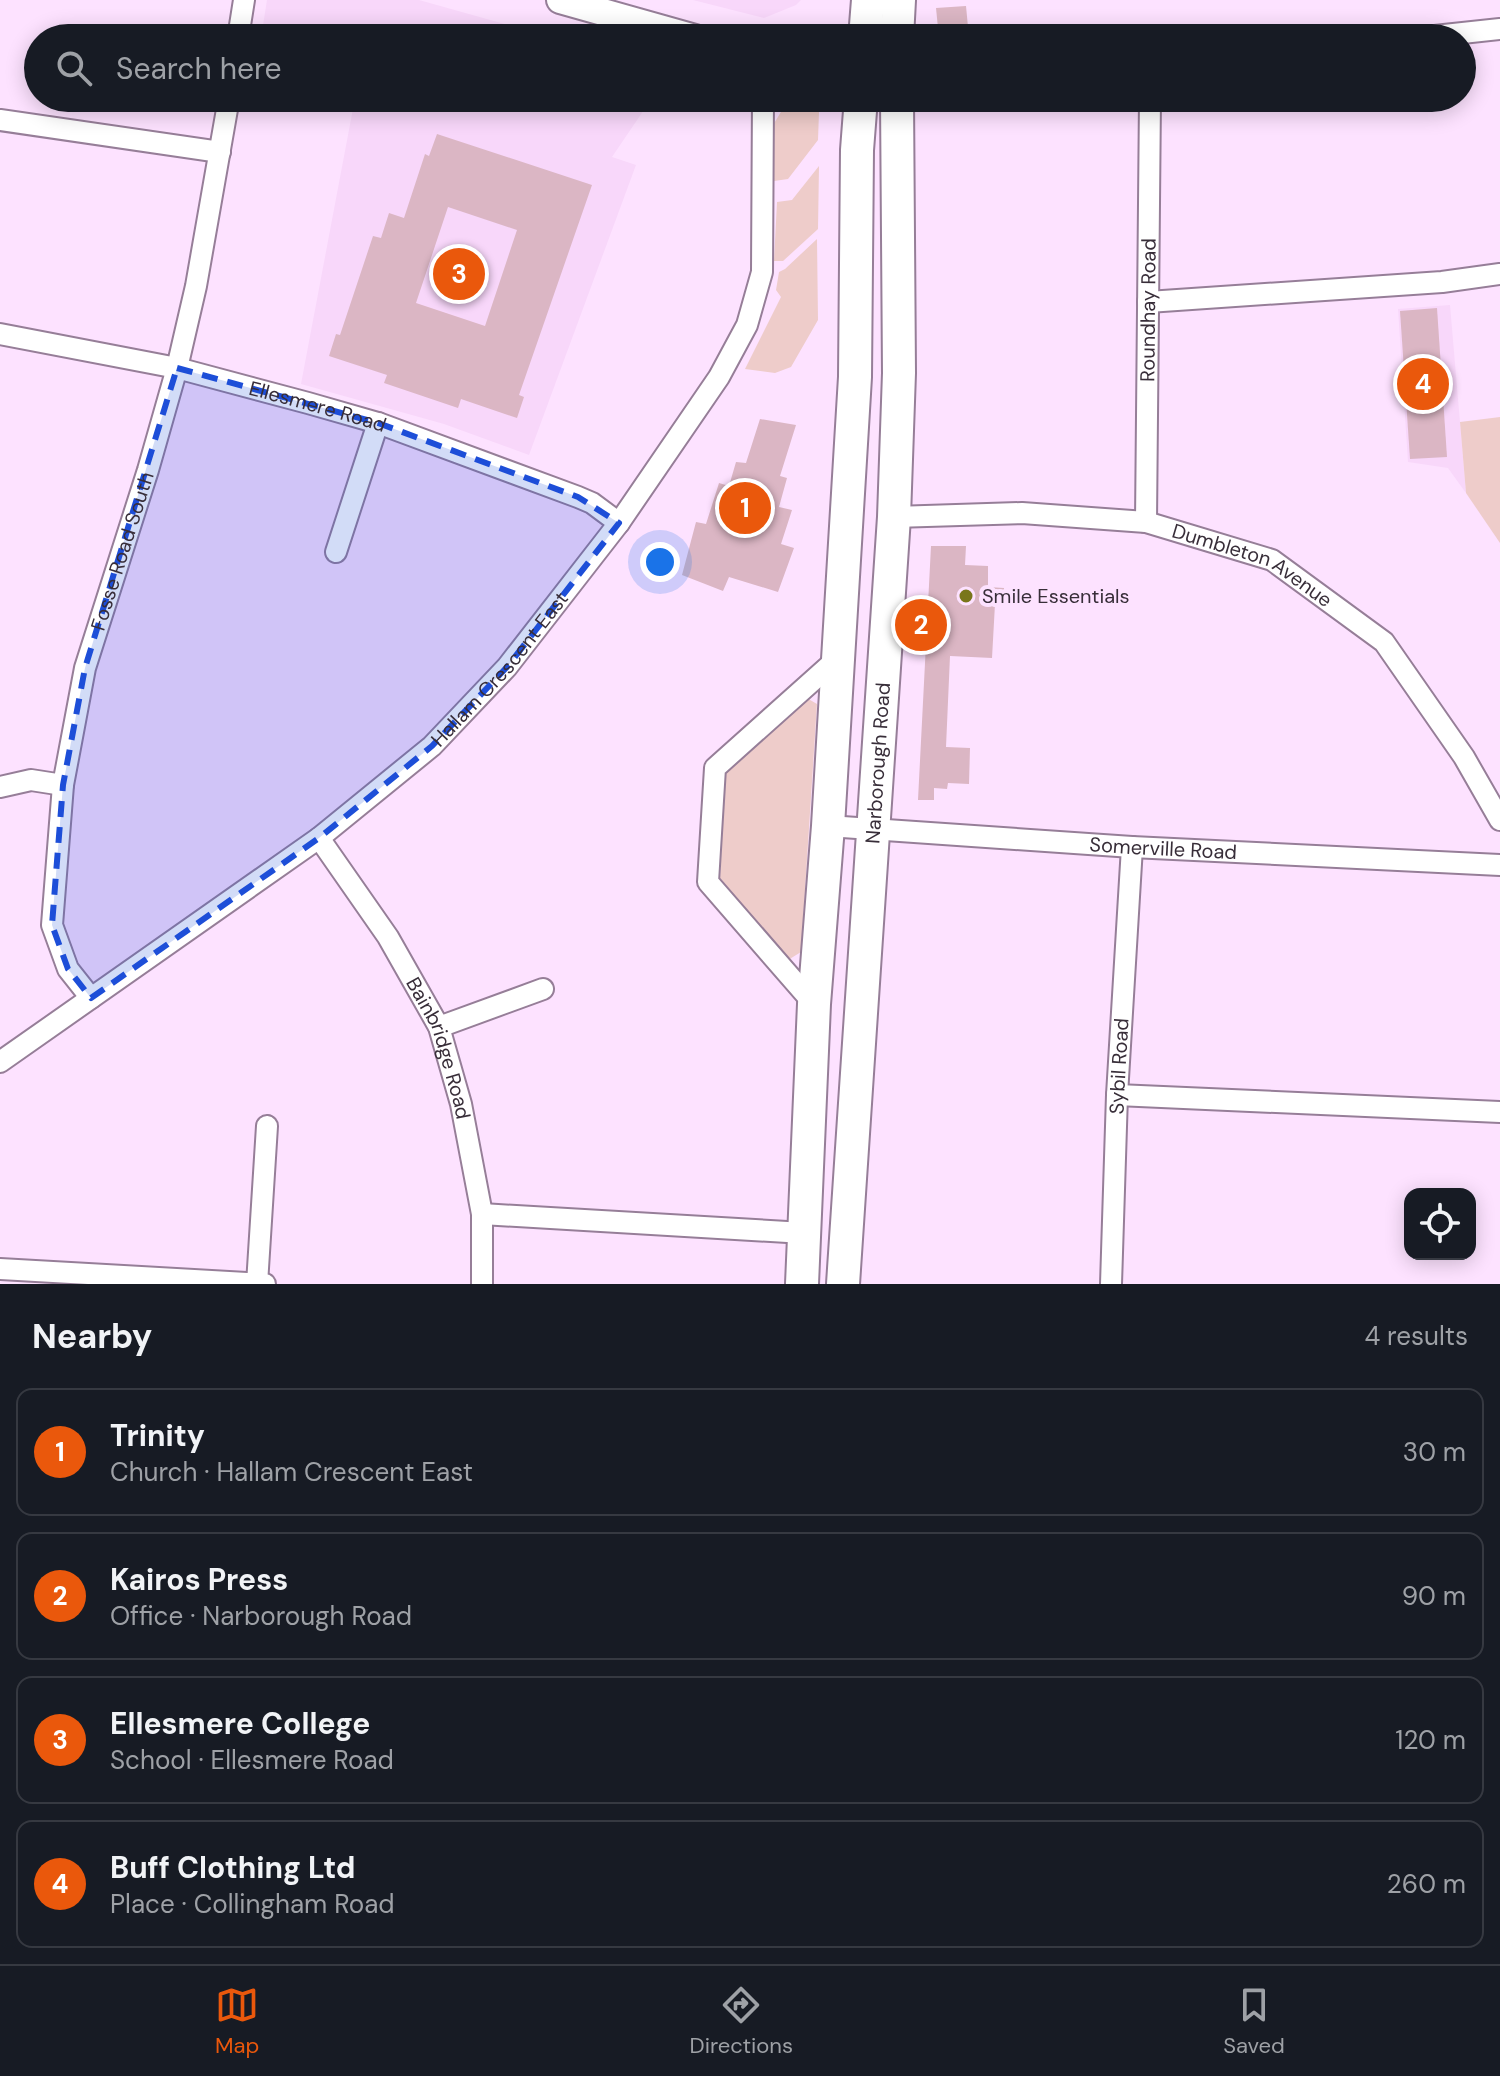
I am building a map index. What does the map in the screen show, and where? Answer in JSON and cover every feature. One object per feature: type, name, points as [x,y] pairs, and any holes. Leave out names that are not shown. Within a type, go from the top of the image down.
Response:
[{"type":"main road","points":[[866,24],[868,0]]},
{"type":"main road","points":[[898,24],[899,0]]},
{"type":"main road","points":[[802,1284],[814,1004],[855,377],[860,112]]},
{"type":"main road","name":"Narborough Road","points":[[843,1284],[894,517],[899,373],[897,112]]},
{"type":"street","points":[[240,24],[244,0]]},
{"type":"street","points":[[560,0],[645,24]]},
{"type":"street","points":[[1476,32],[1500,29]]},
{"type":"street","name":"Fosse Road South","points":[[91,998],[68,969],[52,925],[63,785],[85,668],[177,368],[196,286],[227,112]]},
{"type":"street","name":"Hallam Crescent East","points":[[0,1062],[319,838],[432,746],[507,667],[619,523],[719,377],[747,325],[762,272],[763,112]]},
{"type":"street","name":"Roundhay Road","points":[[1146,522],[1150,112]]},
{"type":"street","points":[[0,120],[220,152]]},
{"type":"street","points":[[1148,302],[1442,282],[1500,274]]},
{"type":"street","name":"Ellesmere Road","points":[[0,334],[177,368],[378,423],[578,497],[592,503],[619,523]]},
{"type":"street","points":[[336,552],[378,423]]},
{"type":"street","name":"Dumbleton Avenue","points":[[894,517],[1022,513],[1146,522],[1272,560],[1384,642],[1464,757],[1500,820]]},
{"type":"street","points":[[814,1004],[708,882],[715,768],[838,658]]},
{"type":"street","points":[[0,787],[31,780],[63,785]]},
{"type":"street","name":"Somerville Road","points":[[828,826],[1132,847],[1500,865]]},
{"type":"street","name":"Bainbridge Road","points":[[319,838],[388,937],[439,1027],[461,1104],[482,1214],[482,1284]]},
{"type":"street","name":"Sybil Road","points":[[1111,1284],[1117,1095],[1132,847]]},
{"type":"street","points":[[439,1027],[543,989]]},
{"type":"street","points":[[1117,1095],[1500,1112]]},
{"type":"street","points":[[257,1284],[267,1126]]},
{"type":"street","points":[[482,1214],[804,1233]]},
{"type":"street","points":[[0,1269],[265,1284]]},
{"type":"highlighted area","points":[[177,368],[378,423],[578,497],[619,523],[507,667],[432,746],[319,838],[91,998],[68,969],[52,925],[63,785],[85,668]]},
{"type":"shaded area","points":[[267,0],[419,0],[505,24],[263,24]]},
{"type":"shaded area","points":[[693,0],[801,0],[764,18]]},
{"type":"shaded area","points":[[352,112],[643,112],[612,157],[636,165],[529,455],[444,424],[301,384]]},
{"type":"shaded area","points":[[781,112],[819,112],[818,140],[788,179],[774,181],[773,125]]},
{"type":"shaded area","points":[[819,166],[818,229],[783,261],[774,261],[777,202],[792,200]]},
{"type":"shaded area","points":[[817,239],[818,320],[791,367],[775,373],[745,369],[781,297],[776,290],[779,272]]},
{"type":"shaded area","points":[[1450,305],[1466,493],[1448,468],[1408,462],[1398,309]]},
{"type":"shaded area","points":[[1500,417],[1500,543],[1466,493],[1460,422]]},
{"type":"shaded area","points":[[805,697],[817,704],[801,952],[788,960],[720,878],[725,769]]},
{"type":"building","points":[[966,6],[968,24],[938,24],[936,8]]},
{"type":"building","points":[[437,134],[592,185],[519,395],[524,397],[517,418],[461,399],[458,408],[384,383],[387,375],[329,356],[336,334],[340,335],[373,236],[381,238],[389,213],[404,218],[425,154],[429,156]],"holes":[[[448,207],[517,230],[485,326],[416,303]]]},
{"type":"building","points":[[1437,308],[1447,457],[1410,459],[1400,311]]},
{"type":"building","points":[[760,419],[796,425],[780,476],[787,478],[779,507],[792,510],[781,544],[794,548],[778,592],[729,577],[723,591],[682,575],[696,522],[706,524],[719,483],[729,486],[736,462],[746,463]]},
{"type":"building","points":[[931,546],[966,546],[965,565],[988,566],[988,587],[1004,588],[1003,604],[995,604],[992,658],[950,656],[946,747],[970,748],[969,784],[948,783],[947,789],[934,788],[934,800],[918,800]]},
{"type":"place","name":"Ellesmere College","points":[[459,274]]},
{"type":"place","name":"Buff Clothing Ltd","points":[[1423,384]]},
{"type":"place","name":"Trinity","points":[[745,508]]},
{"type":"place","name":"Smile Essentials","points":[[966,596]]},
{"type":"place","name":"Kairos Press","points":[[921,625]]}]
